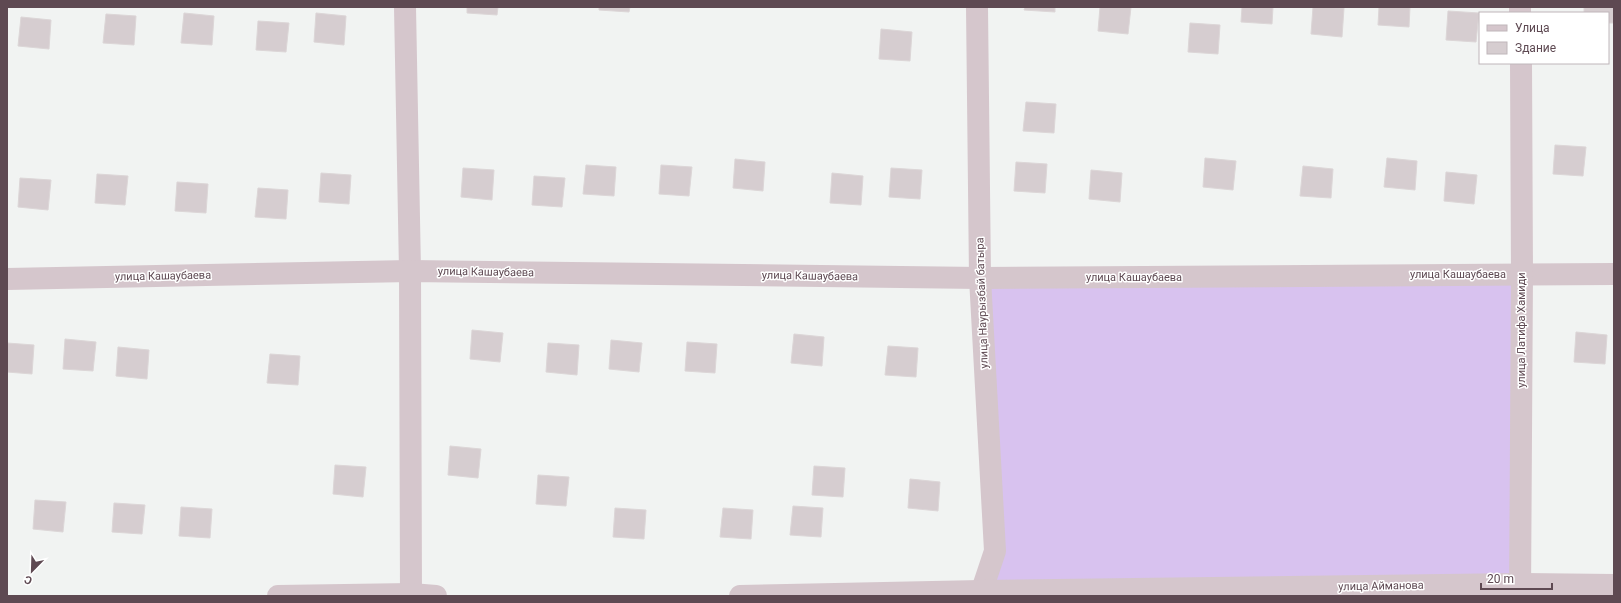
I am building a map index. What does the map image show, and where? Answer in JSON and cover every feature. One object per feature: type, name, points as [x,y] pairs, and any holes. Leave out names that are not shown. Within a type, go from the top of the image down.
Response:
[{"type":"street","points":[[405,7],[410,271],[411,595]]},
{"type":"street","name":"улица Наурызбай батыра","points":[[977,7],[980,278],[995,551],[980,593]]},
{"type":"street","name":"улица Латифа Хамиди","points":[[1520,590],[1522,274],[1521,64]]},
{"type":"street","name":"улица Кашаубаева","points":[[7,279],[410,271],[980,278],[1614,274]]},
{"type":"street","name":"улица Айманова","points":[[740,596],[1520,590],[1614,585]]},
{"type":"street","points":[[278,596],[436,596]]},
{"type":"shaded area","points":[[1522,274],[1520,584],[981,591],[995,551],[980,278]]},
{"type":"building","points":[[467,7],[498,7],[497,15],[467,13]]},
{"type":"building","points":[[599,7],[630,7],[629,12],[599,10]]},
{"type":"building","points":[[1025,7],[1055,7],[1055,12],[1024,10]]},
{"type":"building","points":[[1100,7],[1131,7],[1128,34],[1098,31]]},
{"type":"building","points":[[1242,7],[1273,7],[1272,24],[1241,22]]},
{"type":"building","points":[[1313,7],[1344,8],[1342,37],[1311,34]]},
{"type":"building","points":[[1379,7],[1410,7],[1409,27],[1378,25]]},
{"type":"building","points":[[1584,7],[1614,7],[1614,23],[1609,23],[1609,12],[1584,12]]},
{"type":"building","points":[[1448,11],[1479,13],[1476,42],[1446,40]]},
{"type":"building","points":[[184,13],[214,16],[212,45],[181,43]]},
{"type":"building","points":[[316,13],[346,16],[344,45],[314,42]]},
{"type":"building","points":[[106,14],[136,16],[134,45],[103,43]]},
{"type":"building","points":[[21,17],[51,20],[49,49],[18,46]]},
{"type":"building","points":[[258,21],[289,23],[286,52],[256,50]]},
{"type":"building","points":[[1190,23],[1220,25],[1218,54],[1188,52]]},
{"type":"building","points":[[881,29],[912,32],[910,61],[879,59]]},
{"type":"building","points":[[1026,102],[1056,104],[1054,133],[1023,131]]},
{"type":"building","points":[[1555,145],[1586,147],[1583,176],[1553,174]]},
{"type":"building","points":[[1205,158],[1236,161],[1233,190],[1203,187]]},
{"type":"building","points":[[1387,158],[1417,161],[1415,190],[1384,187]]},
{"type":"building","points":[[735,159],[765,162],[763,191],[733,188]]},
{"type":"building","points":[[1016,162],[1047,164],[1045,193],[1014,191]]},
{"type":"building","points":[[586,165],[616,167],[614,196],[583,194]]},
{"type":"building","points":[[661,165],[692,167],[689,196],[659,194]]},
{"type":"building","points":[[1303,166],[1333,169],[1331,198],[1300,196]]},
{"type":"building","points":[[463,168],[494,170],[492,200],[461,197]]},
{"type":"building","points":[[891,168],[922,170],[920,199],[889,197]]},
{"type":"building","points":[[1091,170],[1122,173],[1120,202],[1089,199]]},
{"type":"building","points":[[1446,172],[1477,175],[1474,204],[1444,201]]},
{"type":"building","points":[[321,173],[351,175],[349,204],[319,202]]},
{"type":"building","points":[[832,173],[863,176],[861,205],[830,203]]},
{"type":"building","points":[[97,174],[128,176],[125,205],[95,203]]},
{"type":"building","points":[[534,176],[565,178],[562,207],[532,205]]},
{"type":"building","points":[[20,178],[51,180],[48,210],[18,207]]},
{"type":"building","points":[[177,182],[208,184],[206,213],[175,211]]},
{"type":"building","points":[[258,188],[288,190],[286,219],[255,217]]},
{"type":"building","points":[[472,330],[503,333],[500,362],[470,359]]},
{"type":"building","points":[[1576,332],[1607,335],[1605,364],[1574,362]]},
{"type":"building","points":[[794,334],[824,337],[822,366],[791,363]]},
{"type":"building","points":[[65,339],[96,342],[93,371],[63,369]]},
{"type":"building","points":[[611,340],[642,343],[639,372],[609,369]]},
{"type":"building","points":[[687,342],[717,344],[715,373],[685,371]]},
{"type":"building","points":[[7,343],[34,345],[32,374],[7,372]]},
{"type":"building","points":[[548,343],[579,345],[577,375],[546,372]]},
{"type":"building","points":[[888,346],[918,348],[916,377],[885,375]]},
{"type":"building","points":[[118,347],[149,350],[147,379],[116,376]]},
{"type":"building","points":[[270,354],[300,356],[298,385],[267,383]]},
{"type":"building","points":[[450,446],[481,449],[478,478],[448,475]]},
{"type":"building","points":[[335,465],[366,467],[363,497],[333,494]]},
{"type":"building","points":[[814,466],[845,468],[843,497],[812,495]]},
{"type":"building","points":[[538,475],[569,477],[566,506],[536,504]]},
{"type":"building","points":[[910,479],[940,482],[938,511],[908,508]]},
{"type":"building","points":[[35,500],[66,502],[63,532],[33,529]]},
{"type":"building","points":[[114,503],[145,505],[142,534],[112,532]]},
{"type":"building","points":[[793,506],[823,508],[821,537],[790,535]]},
{"type":"building","points":[[181,507],[212,509],[210,538],[179,536]]},
{"type":"building","points":[[615,508],[646,510],[644,539],[613,537]]},
{"type":"building","points":[[723,508],[753,510],[751,539],[720,537]]}]
